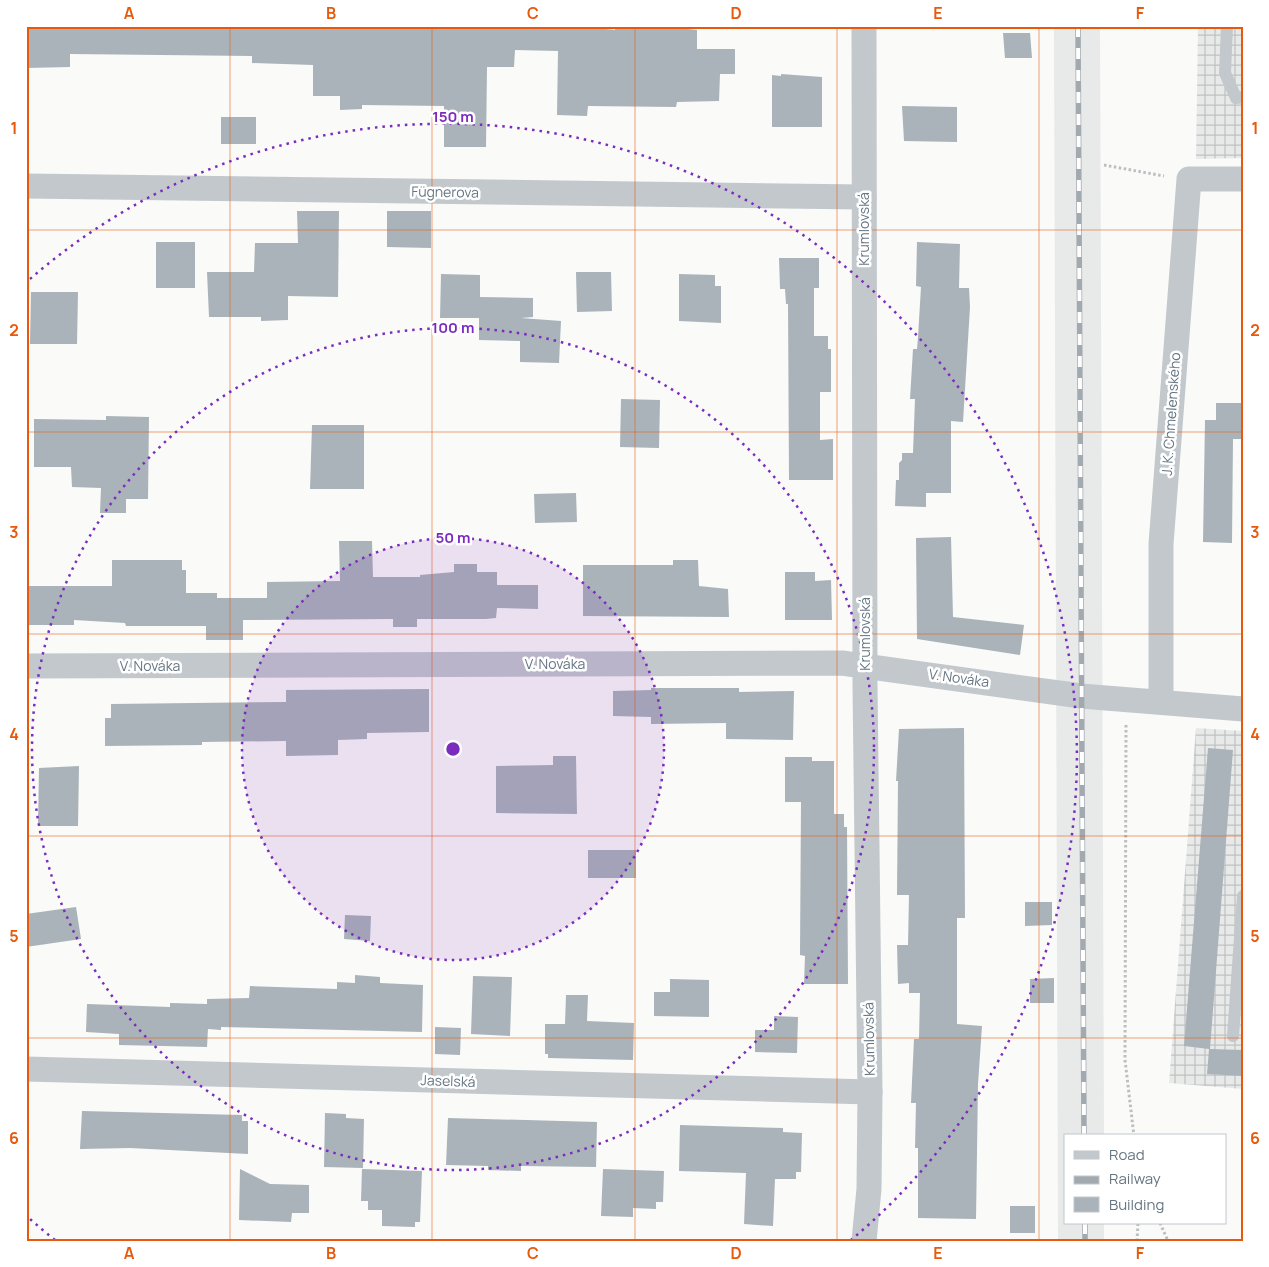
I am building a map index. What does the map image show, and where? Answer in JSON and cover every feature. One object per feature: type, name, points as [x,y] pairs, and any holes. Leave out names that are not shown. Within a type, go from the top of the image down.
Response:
[{"type":"street","name":"Krumlovská","points":[[864,26],[866,664],[870,1092],[869,1188],[864,1241]]},
{"type":"street","points":[[1189,179],[1243,179]]},
{"type":"street","name":"J. K. Chmelenského","points":[[1161,702],[1162,544],[1189,179]]},
{"type":"street","name":"Fügnerova","points":[[26,186],[864,196]]},
{"type":"street","name":"V. Nováka","points":[[26,666],[866,664],[1081,696],[1243,710]]},
{"type":"street","name":"Jaselská","points":[[26,1069],[870,1092]]},
{"type":"lane","points":[[1227,26],[1225,73],[1236,98],[1243,98]]},
{"type":"lane","points":[[1233,1036],[1243,896]]},
{"type":"path","points":[[1104,165],[1189,179]]},
{"type":"path","points":[[1130,700],[1125,1060],[1134,1134]]},
{"type":"path","points":[[1137,1241],[1138,1224]]},
{"type":"path","points":[[1160,1224],[1168,1241]]},
{"type":"shaded area","points":[[1054,26],[1100,26],[1104,1134],[1064,1134],[1064,1224],[1104,1224],[1104,1241],[1058,1241]]},
{"type":"shaded area","points":[[1198,26],[1243,26],[1243,158],[1196,159]]},
{"type":"shaded area","points":[[1196,728],[1243,731],[1243,1089],[1169,1083]]},
{"type":"building","points":[[27,26],[314,26],[314,28],[360,29],[360,26],[560,26],[560,29],[597,28],[615,30],[615,26],[688,26],[688,29],[697,30],[697,49],[735,49],[735,74],[720,74],[719,101],[677,102],[676,107],[588,106],[587,116],[557,115],[558,51],[515,50],[514,67],[487,67],[486,147],[444,147],[444,106],[362,105],[362,109],[340,110],[340,96],[313,96],[313,65],[252,63],[252,56],[70,54],[70,67],[26,68]]},
{"type":"building","points":[[1003,33],[1030,33],[1032,58],[1005,58]]},
{"type":"building","points":[[781,74],[822,77],[822,127],[772,127],[772,75],[781,76]]},
{"type":"building","points":[[902,106],[957,107],[957,142],[904,141]]},
{"type":"building","points":[[221,117],[256,117],[256,144],[221,144]]},
{"type":"building","points":[[297,211],[339,211],[338,297],[288,296],[288,320],[261,321],[261,317],[209,317],[207,272],[254,272],[255,243],[298,243]]},
{"type":"building","points":[[387,211],[431,211],[431,248],[387,247]]},
{"type":"building","points":[[156,242],[195,242],[195,288],[156,288]]},
{"type":"building","points":[[917,242],[960,244],[959,288],[969,288],[970,307],[963,422],[951,421],[951,493],[926,493],[926,507],[895,506],[896,480],[899,480],[899,463],[902,460],[902,453],[913,453],[915,399],[910,399],[913,349],[917,349],[921,287],[916,286]]},
{"type":"building","points":[[779,258],[819,258],[819,288],[814,288],[814,336],[828,336],[828,349],[831,349],[831,392],[820,392],[820,440],[833,439],[833,480],[789,480],[788,304],[786,304],[785,289],[780,289]]},
{"type":"building","points":[[576,272],[611,272],[612,311],[577,312]]},
{"type":"building","points":[[441,274],[480,275],[480,297],[533,298],[533,317],[521,318],[561,321],[559,363],[520,362],[520,341],[479,340],[479,318],[440,318]]},
{"type":"building","points":[[679,274],[715,275],[715,286],[721,286],[721,323],[679,321]]},
{"type":"building","points":[[31,292],[78,292],[77,344],[30,344]]},
{"type":"building","points":[[621,399],[660,400],[659,448],[620,447]]},
{"type":"building","points":[[1216,403],[1243,403],[1243,439],[1233,439],[1232,543],[1203,542],[1205,420],[1216,420]]},
{"type":"building","points":[[106,416],[149,417],[148,499],[126,499],[126,513],[100,513],[101,488],[72,487],[71,467],[34,467],[34,419],[106,420]]},
{"type":"building","points":[[312,425],[364,425],[364,489],[310,489]]},
{"type":"building","points":[[576,493],[577,522],[535,523],[534,494]]},
{"type":"building","points":[[951,537],[953,617],[1024,625],[1020,655],[917,639],[916,538]]},
{"type":"building","points":[[339,541],[372,541],[373,577],[420,577],[420,575],[454,572],[454,564],[477,564],[477,572],[497,572],[497,585],[538,585],[538,609],[497,608],[496,618],[486,619],[417,619],[417,627],[393,627],[393,619],[243,620],[243,640],[206,640],[206,626],[126,626],[125,623],[74,620],[74,625],[29,625],[26,586],[112,586],[112,560],[182,560],[182,570],[186,570],[186,593],[217,593],[217,598],[267,598],[267,582],[340,581]]},
{"type":"building","points":[[673,560],[698,560],[699,586],[728,589],[729,617],[583,616],[583,565],[673,565]]},
{"type":"building","points":[[785,572],[815,572],[815,581],[831,580],[832,620],[785,620]]},
{"type":"building","points":[[651,688],[739,688],[739,692],[794,691],[793,740],[726,739],[726,723],[651,724],[651,717],[613,716],[613,691],[651,690]]},
{"type":"building","points":[[429,689],[429,732],[367,733],[367,739],[338,740],[338,755],[286,756],[286,741],[202,742],[202,745],[105,746],[105,718],[111,718],[111,704],[286,702],[286,690]]},
{"type":"building","points":[[964,728],[965,918],[957,918],[957,1024],[982,1026],[978,1084],[976,1219],[918,1218],[918,1148],[915,1148],[916,1103],[911,1103],[914,1039],[919,1039],[920,993],[909,993],[909,983],[898,984],[897,945],[908,945],[909,895],[897,895],[898,781],[896,781],[899,729]]},
{"type":"building","points":[[1208,748],[1233,750],[1210,1049],[1243,1050],[1243,1076],[1207,1074],[1209,1049],[1184,1046]]},
{"type":"building","points":[[553,756],[576,756],[577,814],[496,813],[496,766],[553,765]]},
{"type":"building","points":[[785,757],[812,757],[812,761],[834,761],[834,814],[844,814],[844,827],[847,827],[848,984],[804,984],[805,956],[800,955],[801,802],[785,802]]},
{"type":"building","points":[[79,766],[78,826],[38,826],[39,768]]},
{"type":"building","points":[[588,850],[636,850],[636,878],[588,878]]},
{"type":"building","points":[[1025,902],[1052,902],[1052,925],[1025,926]]},
{"type":"building","points":[[76,907],[81,939],[26,947],[26,914]]},
{"type":"building","points":[[345,915],[371,916],[370,941],[344,939]]},
{"type":"building","points":[[355,975],[380,977],[380,983],[423,985],[422,1032],[221,1027],[221,1030],[208,1029],[207,1047],[119,1045],[119,1034],[86,1032],[87,1004],[170,1007],[170,1003],[207,1004],[207,999],[249,998],[250,986],[337,989],[337,982],[355,983]]},
{"type":"building","points":[[473,976],[512,977],[510,1036],[471,1034]]},
{"type":"building","points":[[1054,978],[1054,1003],[1030,1003],[1030,979]]},
{"type":"building","points":[[670,979],[709,980],[709,1017],[654,1016],[654,992],[670,992]]},
{"type":"building","points":[[566,995],[588,995],[587,1021],[634,1023],[633,1060],[548,1058],[548,1054],[545,1054],[545,1024],[565,1024]]},
{"type":"building","points":[[774,1016],[798,1017],[797,1053],[755,1052],[755,1030],[774,1030]]},
{"type":"building","points":[[435,1027],[461,1028],[460,1055],[435,1054]]},
{"type":"building","points":[[82,1111],[242,1115],[242,1121],[248,1121],[248,1154],[130,1148],[80,1149]]},
{"type":"building","points":[[325,1113],[346,1114],[346,1118],[364,1119],[363,1168],[324,1167]]},
{"type":"building","points":[[448,1118],[597,1122],[596,1167],[521,1166],[521,1171],[488,1170],[488,1166],[446,1165]]},
{"type":"building","points":[[680,1125],[783,1128],[783,1132],[802,1133],[801,1172],[796,1172],[796,1179],[775,1179],[773,1226],[744,1224],[746,1173],[679,1171]]},
{"type":"building","points":[[240,1169],[270,1184],[309,1185],[309,1213],[292,1213],[291,1222],[239,1220]]},
{"type":"building","points":[[362,1169],[422,1171],[420,1222],[415,1222],[415,1227],[382,1226],[382,1210],[368,1210],[368,1201],[361,1201]]},
{"type":"building","points":[[603,1169],[664,1171],[663,1202],[656,1202],[656,1209],[633,1208],[633,1217],[601,1216]]},
{"type":"building","points":[[1010,1206],[1035,1206],[1035,1233],[1010,1233]]},
{"type":"railway","points":[[1078,26],[1084,1134]]},
{"type":"railway","points":[[1085,1224],[1085,1241]]}]
